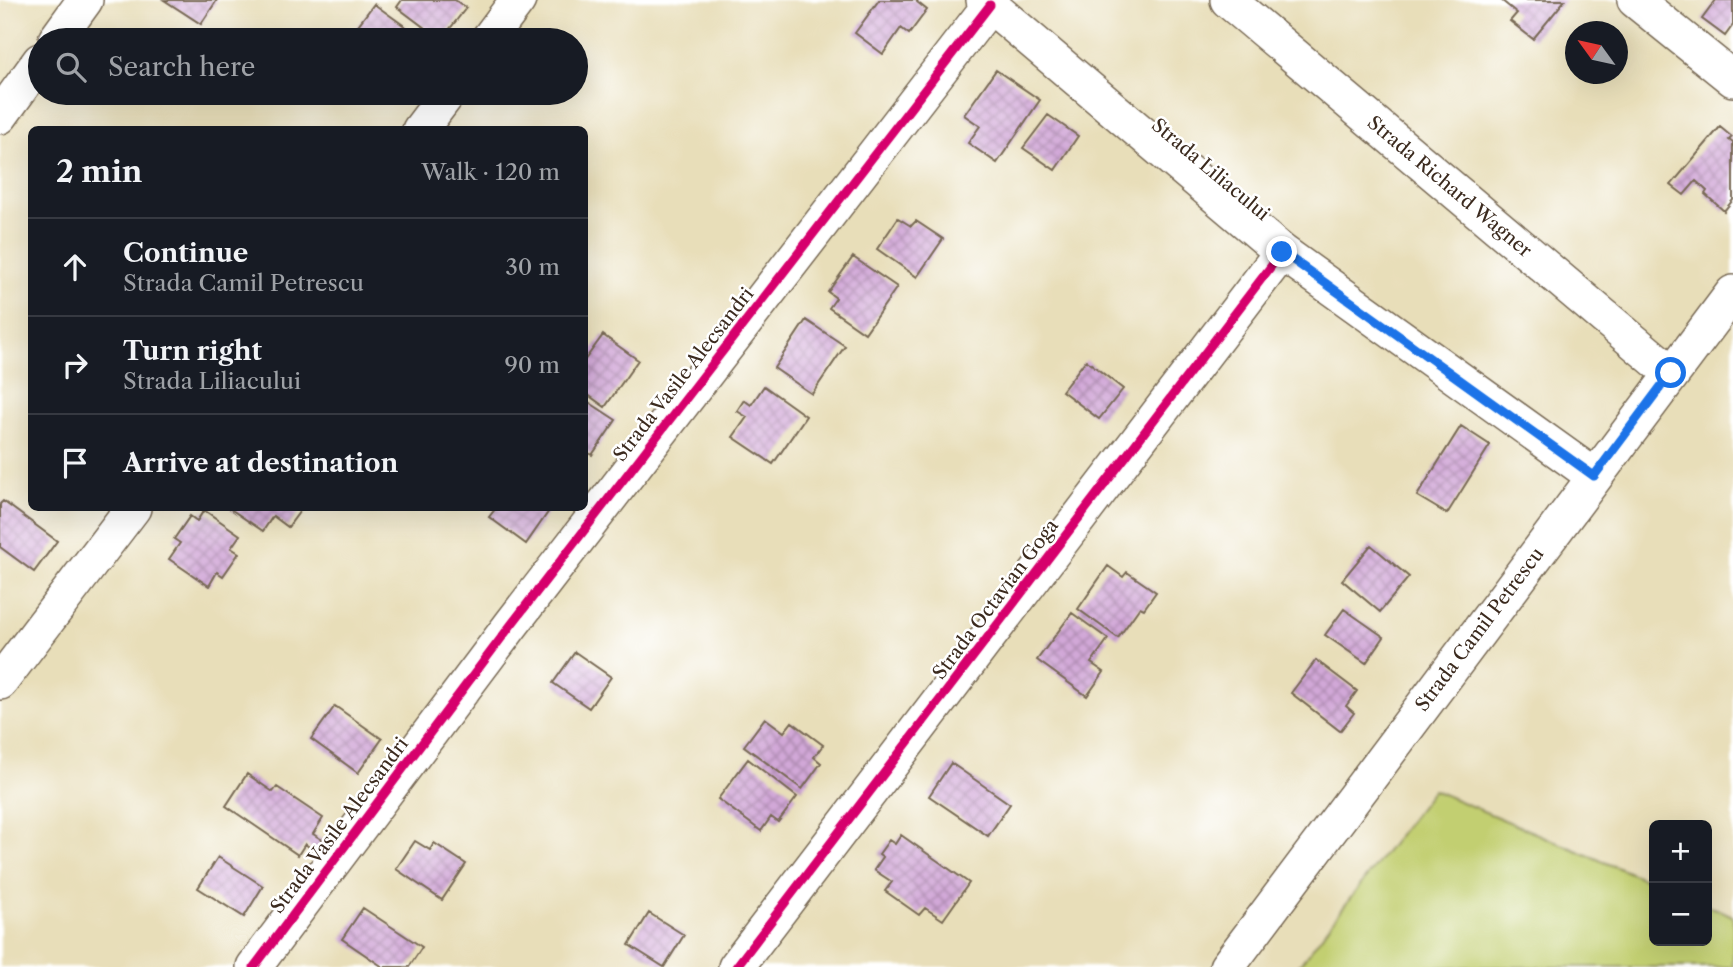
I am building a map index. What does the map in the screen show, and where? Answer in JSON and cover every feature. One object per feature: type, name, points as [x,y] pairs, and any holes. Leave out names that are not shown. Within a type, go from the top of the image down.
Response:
[{"type":"street","points":[[65,28],[86,0]]},
{"type":"street","points":[[497,28],[518,0]]},
{"type":"street","name":"Strada Richard Wagner","points":[[1228,0],[1671,373]]},
{"type":"street","points":[[1635,0],[1733,79]]},
{"type":"street","name":"Strada Liliacului","points":[[987,2],[1282,252],[1594,476]]},
{"type":"street","name":"Strada Vasile Alecsandri","points":[[254,967],[519,614],[987,2]]},
{"type":"street","points":[[0,116],[28,78]]},
{"type":"street","points":[[423,126],[439,105]]},
{"type":"street","name":"Strada Octavian Goga","points":[[736,967],[1282,252]]},
{"type":"street","name":"Strada Camil Petrescu","points":[[1227,967],[1733,293]]},
{"type":"street","points":[[0,682],[131,511]]},
{"type":"green space","points":[[1433,790],[1649,881],[1649,946],[1712,946],[1712,907],[1733,916],[1733,967],[1298,967]]},
{"type":"building","points":[[164,0],[217,0],[201,24]]},
{"type":"building","points":[[402,0],[455,0],[466,8],[450,28],[425,28],[397,7]]},
{"type":"building","points":[[879,0],[918,0],[927,10],[909,34],[901,28],[883,54],[855,33]]},
{"type":"building","points":[[1501,0],[1565,0],[1533,39],[1510,21],[1517,13]]},
{"type":"building","points":[[1716,0],[1733,0],[1733,25],[1725,36],[1702,19]]},
{"type":"building","points":[[374,4],[407,28],[356,28]]},
{"type":"building","points":[[996,70],[1040,100],[997,163],[968,143],[980,126],[964,115]]},
{"type":"building","points":[[1048,115],[1078,136],[1055,170],[1023,148]]},
{"type":"building","points":[[1720,127],[1732,137],[1729,140],[1733,143],[1733,200],[1724,211],[1705,194],[1707,191],[1696,181],[1684,195],[1671,185]]},
{"type":"building","points":[[898,218],[911,226],[916,221],[943,239],[917,277],[877,249]]},
{"type":"building","points":[[853,257],[897,287],[865,333],[829,308],[836,298],[828,292]]},
{"type":"building","points":[[806,320],[845,346],[812,394],[774,368]]},
{"type":"building","points":[[603,335],[638,360],[605,407],[588,395],[588,356]]},
{"type":"building","points":[[1086,360],[1123,389],[1099,419],[1062,391]]},
{"type":"building","points":[[764,386],[806,416],[773,464],[733,437],[747,417],[737,411],[744,400],[751,405]]},
{"type":"building","points":[[588,402],[616,420],[592,455],[588,453]]},
{"type":"building","points":[[1461,426],[1490,445],[1447,514],[1417,496]]},
{"type":"building","points":[[3,501],[57,541],[34,572],[0,547],[0,504]]},
{"type":"building","points":[[205,511],[240,535],[231,548],[239,553],[223,576],[217,572],[209,586],[169,559],[180,543],[174,539],[190,516],[197,521]]},
{"type":"building","points":[[233,511],[300,511],[288,527],[273,516],[263,531]]},
{"type":"building","points":[[494,511],[549,511],[526,544],[489,517]]},
{"type":"building","points":[[1371,545],[1409,577],[1380,612],[1342,580]]},
{"type":"building","points":[[1108,566],[1123,577],[1127,572],[1156,592],[1144,609],[1140,607],[1118,638],[1078,609]]},
{"type":"building","points":[[1344,609],[1384,637],[1366,663],[1325,635]]},
{"type":"building","points":[[1072,613],[1108,639],[1091,663],[1104,672],[1087,696],[1037,660]]},
{"type":"building","points":[[575,652],[611,677],[589,708],[553,683]]},
{"type":"building","points":[[1316,660],[1357,691],[1346,706],[1354,713],[1340,731],[1291,693]]},
{"type":"building","points":[[335,706],[382,739],[358,773],[311,739]]},
{"type":"building","points":[[765,718],[784,732],[792,722],[823,745],[814,757],[821,763],[802,789],[744,746]]},
{"type":"building","points":[[748,759],[797,797],[778,822],[771,817],[761,831],[718,799]]},
{"type":"building","points":[[951,763],[1010,804],[988,836],[929,796]]},
{"type":"building","points":[[247,774],[273,792],[277,787],[323,818],[313,834],[324,841],[316,852],[305,844],[298,855],[226,806]]},
{"type":"building","points":[[901,835],[969,883],[943,920],[925,908],[919,915],[885,891],[892,882],[874,870],[883,857],[879,854],[889,840],[895,844]]},
{"type":"building","points":[[415,841],[430,850],[434,843],[466,864],[442,900],[396,869]]},
{"type":"building","points":[[218,857],[263,886],[244,917],[198,888]]},
{"type":"building","points":[[363,908],[422,947],[409,967],[383,967],[342,939]]},
{"type":"building","points":[[649,913],[684,935],[664,967],[629,945]]},
{"type":"cycle path","points":[[254,967],[511,625],[990,5]]},
{"type":"cycle path","points":[[736,967],[1282,252]]},
{"type":"route","points":[[1282,252],[1594,476],[1671,373]]}]
